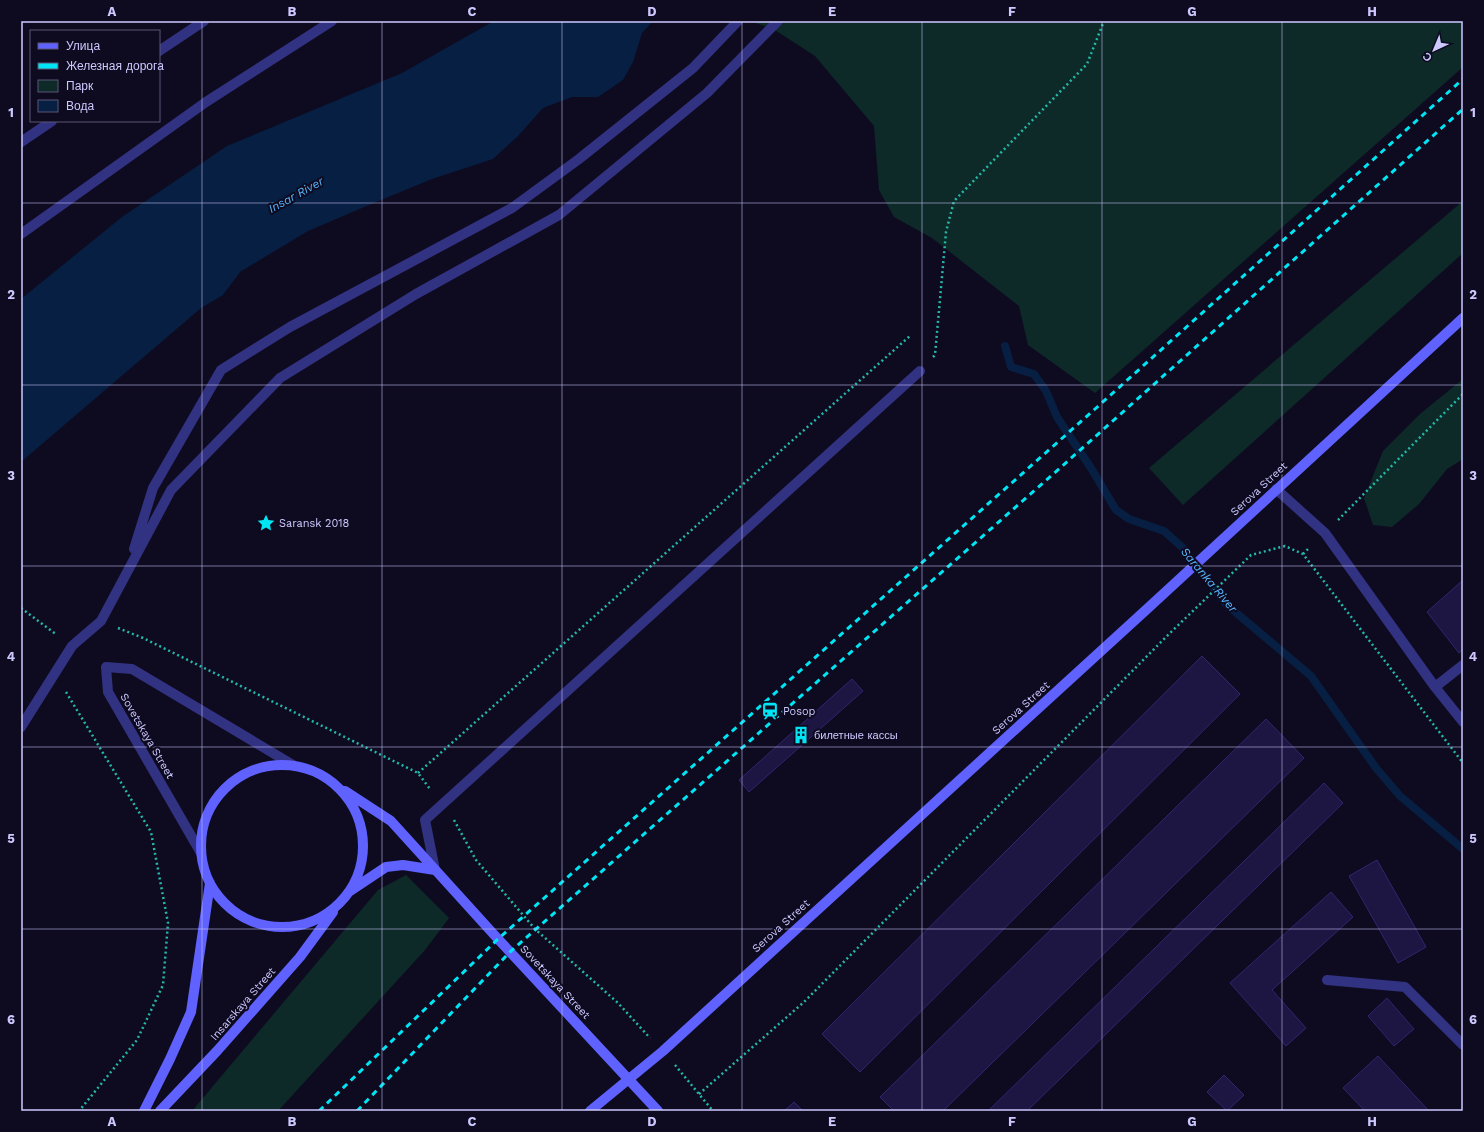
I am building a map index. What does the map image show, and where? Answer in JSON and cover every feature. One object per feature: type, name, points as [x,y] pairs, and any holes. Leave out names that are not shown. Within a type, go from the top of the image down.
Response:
[{"type":"street","points":[[160,50],[204,21]]},
{"type":"street","points":[[21,234],[206,102],[332,21]]},
{"type":"street","points":[[127,572],[153,488],[221,370],[290,327],[512,208],[579,159],[693,68],[738,21]]},
{"type":"street","points":[[21,727],[72,646],[101,621],[171,490],[280,378],[416,294],[559,215],[707,93],[778,21]]},
{"type":"street","points":[[21,142],[51,122]]},
{"type":"street","name":"Serova Street","points":[[590,1111],[628,1078],[663,1051],[1463,318]]},
{"type":"street","points":[[350,891],[386,867],[403,865],[435,870],[425,820],[920,371]]},
{"type":"street","points":[[1276,490],[1325,534],[1435,687],[1463,722]]},
{"type":"street","points":[[1435,687],[1463,665]]},
{"type":"street","name":"Sovetskaya Street","points":[[201,853],[108,692],[106,667],[132,669],[293,765],[316,772],[391,821],[658,1111]]},
{"type":"street","name":"Sovetskaya Street","points":[[210,883],[204,868],[201,853],[202,829],[211,806],[226,787],[245,773],[268,765],[293,765]]},
{"type":"street","points":[[210,883],[224,903],[244,918],[267,926],[292,926],[316,920],[337,906],[350,891],[359,873],[364,849],[361,826],[352,804],[337,785]]},
{"type":"street","points":[[144,1111],[191,1012],[210,883]]},
{"type":"street","name":"Insarskaya Street","points":[[160,1111],[217,1051],[300,957],[337,906]]},
{"type":"street","points":[[1327,980],[1405,987],[1463,1045]]},
{"type":"path","points":[[920,371],[935,355],[946,232],[954,201],[1087,64],[1104,21]]},
{"type":"path","points":[[418,773],[910,335]]},
{"type":"path","points":[[1303,554],[1325,534],[1463,394]]},
{"type":"path","points":[[699,1094],[804,1002],[1169,634],[1251,555],[1285,546],[1303,554],[1463,763]]},
{"type":"path","points":[[55,673],[151,832],[168,923],[163,985],[137,1040],[79,1111]]},
{"type":"green space","points":[[750,21],[1463,21],[1463,67],[1095,393],[1028,345],[1019,306],[932,238],[894,217],[879,190],[874,126],[815,56],[775,30]]},
{"type":"green space","points":[[1463,201],[1463,253],[1183,505],[1149,468]]},
{"type":"green space","points":[[1463,379],[1463,459],[1447,469],[1419,504],[1392,527],[1373,525],[1364,498],[1383,451],[1420,414]]},
{"type":"green space","points":[[406,875],[449,918],[425,950],[278,1111],[192,1111],[378,890]]},
{"type":"water","name":"Insar River","points":[[494,21],[653,21],[642,33],[633,62],[623,80],[598,97],[572,97],[543,108],[518,136],[493,159],[432,179],[308,231],[240,272],[223,295],[201,308],[21,462],[21,299],[122,217],[227,146],[402,73]]},
{"type":"building","points":[[1463,580],[1463,649],[1459,653],[1427,612]]},
{"type":"building","points":[[1202,656],[1240,694],[860,1072],[822,1034]]},
{"type":"building","name":"билетные кассы","points":[[852,679],[863,691],[749,792],[739,780]]},
{"type":"building","points":[[1266,719],[1304,758],[943,1111],[894,1111],[880,1097]]},
{"type":"building","points":[[1324,783],[1343,803],[1027,1111],[988,1111]]},
{"type":"building","points":[[1377,860],[1426,947],[1398,963],[1349,876]]},
{"type":"building","points":[[1331,892],[1353,917],[1272,990],[1306,1028],[1286,1046],[1230,983]]},
{"type":"building","points":[[1387,998],[1414,1029],[1394,1046],[1368,1016]]},
{"type":"building","points":[[1378,1056],[1429,1111],[1365,1111],[1343,1088]]},
{"type":"building","points":[[1224,1075],[1244,1095],[1227,1111],[1207,1092]]},
{"type":"building","points":[[794,1102],[803,1111],[784,1111]]},
{"type":"waterway","name":"Saranka River","points":[[1005,346],[1011,367],[1034,374],[1046,391],[1057,417],[1091,468],[1116,510],[1129,519],[1164,531],[1183,548],[1227,605],[1311,676],[1376,768],[1400,796],[1463,849]]},
{"type":"railway","points":[[319,1111],[498,939],[1095,409],[1463,79]]},
{"type":"railway","points":[[357,1111],[510,952],[1051,476],[1463,109]]},
{"type":"place","name":"Saransk 2018","points":[[266,523]]},
{"type":"place","name":"Posop","points":[[770,711]]},
{"type":"place","name":"билетные кассы","points":[[801,735]]}]
